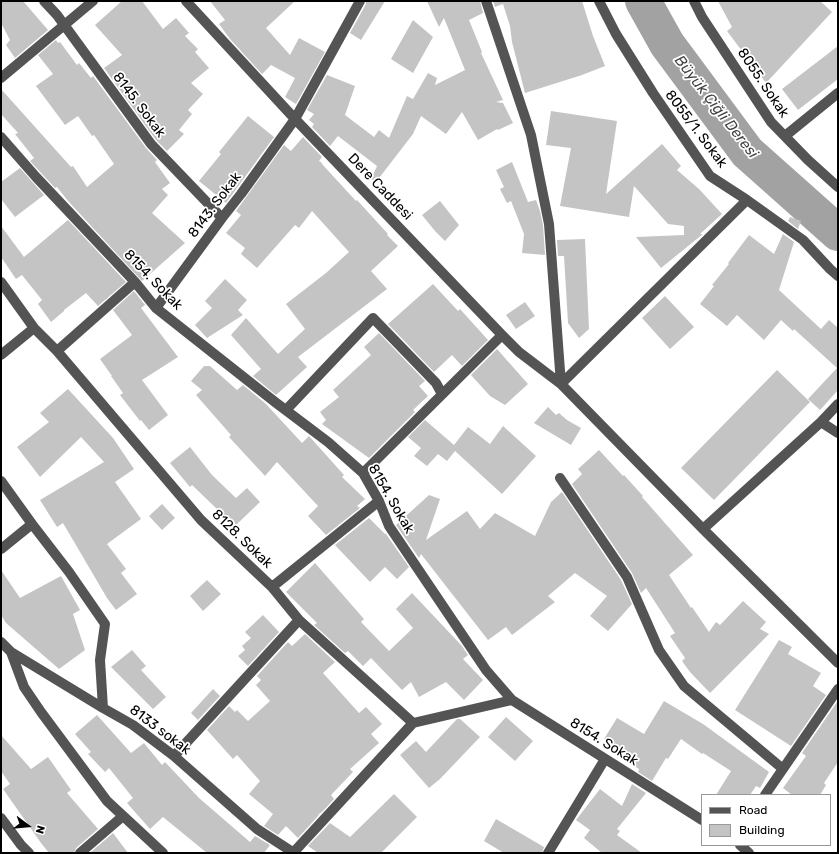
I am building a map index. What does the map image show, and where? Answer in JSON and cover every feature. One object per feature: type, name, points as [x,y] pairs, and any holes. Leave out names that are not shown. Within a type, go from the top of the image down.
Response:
[{"type":"street","name":"8145. Sokak","points":[[44,1],[57,15],[150,144],[222,218]]},
{"type":"street","points":[[1,78],[93,1]]},
{"type":"street","name":"Dere Caddesi","points":[[186,1],[295,119],[502,335],[519,352],[561,384],[838,663]]},
{"type":"street","name":"8143. Sokak","points":[[156,308],[222,218],[242,194],[295,119],[360,1]]},
{"type":"street","points":[[486,1],[533,142],[549,224],[561,384]]},
{"type":"street","name":"8055/1. Sokak","points":[[599,1],[616,34],[653,93],[710,176],[747,200],[803,240],[838,276]]},
{"type":"street","name":"8055. Sokak","points":[[694,1],[702,17],[771,122],[808,160],[838,187]]},
{"type":"street","points":[[785,136],[838,93]]},
{"type":"street","name":"8154. Sokak","points":[[1,137],[36,177],[135,282],[156,308],[328,442],[363,473],[379,501],[389,526],[401,545],[486,670],[512,700],[701,819]]},
{"type":"street","points":[[561,384],[747,200]]},
{"type":"street","name":"8128. Sokak","points":[[1,282],[34,328],[56,351],[202,520],[272,587],[299,620],[413,723]]},
{"type":"street","points":[[56,351],[135,282]]},
{"type":"street","points":[[286,410],[373,318],[436,383],[442,394]]},
{"type":"street","points":[[1,355],[34,328]]},
{"type":"street","points":[[363,473],[502,335]]},
{"type":"street","points":[[704,529],[821,422],[838,404]]},
{"type":"street","points":[[821,422],[838,433]]},
{"type":"street","points":[[560,478],[627,577],[659,650],[684,686],[783,769]]},
{"type":"street","points":[[1,481],[69,572],[105,624],[100,660],[103,708]]},
{"type":"street","points":[[272,587],[379,501]]},
{"type":"street","points":[[1,549],[32,524]]},
{"type":"street","points":[[174,756],[299,620]]},
{"type":"street","name":"8133 sokak","points":[[1,642],[11,652],[133,725],[174,756],[257,829],[294,853]]},
{"type":"street","points":[[11,652],[24,687],[107,801],[163,853]]},
{"type":"street","points":[[766,794],[838,689]]},
{"type":"street","points":[[294,853],[413,723],[512,700]]},
{"type":"street","points":[[548,853],[605,759]]},
{"type":"street","points":[[80,853],[124,816]]},
{"type":"street","points":[[1,818],[28,853]]},
{"type":"street","points":[[741,846],[750,853]]},
{"type":"building","points":[[1,1],[23,1],[48,30],[15,58],[6,45],[10,40],[1,23]]},
{"type":"building","points":[[122,1],[142,1],[163,29],[176,18],[189,33],[185,36],[198,49],[195,52],[209,68],[191,83],[203,94],[188,110],[192,114],[179,130],[184,134],[167,151],[156,140],[104,68],[122,55],[95,25]]},
{"type":"building","points":[[210,1],[295,1],[266,28],[290,55],[299,38],[325,52],[296,104],[285,97],[295,78],[271,65],[262,74],[230,39],[219,24],[225,20]]},
{"type":"building","points":[[366,1],[385,1],[361,40],[350,33],[366,4]]},
{"type":"building","points":[[427,1],[480,1],[483,13],[469,20],[482,52],[481,53],[503,100],[496,102],[503,103],[513,123],[498,130],[497,129],[478,140],[462,112],[446,134],[421,116],[413,134],[376,182],[371,179],[377,166],[338,136],[330,146],[312,127],[314,124],[309,120],[314,114],[307,110],[327,75],[355,86],[345,115],[374,137],[379,130],[389,138],[407,96],[413,99],[428,73],[437,78],[435,85],[465,70],[444,18],[439,27]]},
{"type":"building","points":[[493,1],[582,1],[593,36],[605,66],[525,93],[512,42],[510,26],[503,4],[495,7]]},
{"type":"building","points":[[718,1],[820,1],[832,12],[766,83],[727,31],[732,27]]},
{"type":"building","points":[[413,20],[433,37],[413,73],[391,59]]},
{"type":"building","points":[[56,40],[58,43],[60,42],[77,65],[79,63],[91,78],[93,76],[146,148],[157,160],[155,162],[170,183],[162,189],[168,195],[152,213],[185,243],[142,281],[68,201],[57,187],[55,188],[30,161],[34,158],[15,134],[18,133],[1,114],[1,89],[71,167],[73,166],[87,187],[114,164],[94,135],[92,136],[78,116],[65,125],[36,86],[53,74],[38,55]]},
{"type":"building","points":[[838,46],[838,79],[798,110],[782,89]]},
{"type":"building","points":[[551,111],[617,121],[606,194],[662,144],[681,166],[677,170],[699,189],[722,214],[700,234],[703,234],[661,268],[636,237],[684,235],[684,226],[668,224],[634,186],[629,217],[560,206],[571,148],[546,145]]},
{"type":"building","points":[[248,116],[274,137],[226,203],[199,181],[221,154],[219,152]]},
{"type":"building","points":[[303,137],[322,157],[319,161],[356,201],[357,200],[398,246],[371,271],[387,289],[298,357],[307,367],[276,395],[253,376],[261,369],[231,335],[246,318],[278,354],[305,329],[286,304],[326,273],[349,252],[312,211],[299,228],[295,225],[257,268],[241,254],[245,248],[226,233],[241,215],[236,211],[284,145],[291,151]]},
{"type":"building","points":[[512,162],[528,202],[536,200],[540,211],[543,225],[545,255],[522,253],[524,234],[511,201],[507,203],[500,189],[504,187],[496,170]]},
{"type":"building","points":[[20,168],[44,195],[15,217],[1,199],[1,182]]},
{"type":"building","points":[[440,201],[459,225],[445,241],[422,215]]},
{"type":"building","points":[[790,217],[801,221],[798,229],[788,221]]},
{"type":"building","points":[[68,220],[126,282],[98,306],[86,293],[51,322],[38,304],[42,300],[22,275],[16,279],[1,257],[1,226],[24,257]]},
{"type":"building","points":[[783,234],[794,242],[779,290],[821,329],[829,320],[838,328],[838,390],[820,410],[808,399],[837,368],[794,329],[793,331],[781,320],[764,340],[737,315],[727,326],[700,304],[714,286],[712,285],[749,235],[774,254]]},
{"type":"building","points":[[585,239],[589,329],[579,338],[568,323],[564,256],[558,256],[557,240]]},
{"type":"building","points":[[225,279],[247,300],[238,310],[243,315],[207,338],[195,325],[212,308],[205,301]]},
{"type":"building","points":[[433,284],[458,311],[460,309],[488,340],[462,366],[452,355],[434,372],[388,324]]},
{"type":"building","points":[[134,291],[145,305],[141,308],[178,357],[142,380],[168,415],[149,430],[120,395],[123,393],[100,359],[132,335],[113,310]]},
{"type":"building","points":[[665,296],[694,327],[670,349],[642,318]]},
{"type":"building","points":[[525,302],[535,316],[516,329],[506,315]]},
{"type":"building","points":[[379,333],[425,381],[419,386],[428,396],[413,410],[415,412],[369,458],[322,424],[326,420],[320,412],[339,397],[333,390],[371,355],[364,347]]},
{"type":"building","points":[[497,349],[528,384],[505,405],[490,396],[471,375]]},
{"type":"building","points":[[204,366],[210,366],[237,390],[243,385],[266,404],[302,443],[309,436],[344,475],[342,477],[365,499],[357,506],[360,508],[326,535],[308,516],[318,506],[277,462],[265,476],[229,437],[231,435],[196,395],[202,390],[191,381]]},
{"type":"building","points":[[777,370],[810,402],[714,500],[681,468]]},
{"type":"building","points":[[68,389],[113,438],[134,469],[115,482],[141,519],[107,544],[126,569],[121,573],[137,594],[116,610],[107,598],[63,523],[57,527],[40,500],[104,462],[81,437],[40,477],[17,447],[49,422],[40,413]]},
{"type":"building","points":[[548,407],[556,415],[559,413],[567,420],[581,428],[571,445],[534,423]]},
{"type":"building","points":[[425,420],[454,445],[468,427],[490,444],[503,426],[536,456],[502,494],[455,451],[447,461],[438,454],[427,466],[414,456],[421,448],[408,437]]},
{"type":"building","points":[[190,447],[212,475],[236,498],[247,488],[260,502],[235,526],[219,509],[218,510],[192,485],[190,487],[170,463]]},
{"type":"building","points":[[599,450],[643,496],[642,497],[693,555],[669,575],[709,632],[716,622],[720,625],[743,601],[766,622],[760,629],[769,634],[710,693],[690,672],[682,661],[685,658],[670,636],[675,633],[646,588],[641,593],[632,573],[572,484],[582,474],[578,469]]},
{"type":"building","points":[[562,492],[621,580],[632,604],[608,631],[590,616],[607,596],[575,573],[548,596],[555,602],[512,635],[506,627],[488,640],[421,554],[419,558],[396,525],[429,495],[440,499],[426,540],[467,511],[480,529],[495,513],[535,536],[551,502]]},
{"type":"building","points":[[162,504],[175,518],[162,530],[149,516]]},
{"type":"building","points":[[369,518],[386,534],[409,567],[397,579],[385,567],[370,582],[335,545]]},
{"type":"building","points":[[315,563],[364,619],[361,622],[389,651],[413,628],[396,609],[412,593],[462,646],[468,655],[463,659],[483,680],[464,700],[446,682],[419,697],[411,682],[402,690],[371,658],[363,666],[348,651],[345,653],[314,625],[317,623],[286,592]]},
{"type":"building","points":[[1,570],[20,598],[61,576],[80,610],[73,614],[85,650],[59,669],[6,623],[1,615]]},
{"type":"building","points":[[207,580],[221,594],[203,611],[190,596]]},
{"type":"building","points":[[263,615],[279,632],[248,666],[238,656],[245,650],[242,646],[251,638],[245,632]]},
{"type":"building","points":[[305,634],[335,662],[323,673],[359,713],[366,707],[382,724],[371,734],[379,743],[350,769],[353,772],[331,795],[334,799],[298,838],[286,826],[278,835],[264,826],[273,814],[249,794],[260,781],[237,755],[233,759],[207,730],[229,706],[235,712],[237,710],[248,721],[270,701],[256,685],[261,680],[257,676],[288,642],[292,646]]},
{"type":"building","points":[[779,640],[792,647],[788,654],[821,673],[813,686],[826,695],[791,746],[735,710]]},
{"type":"building","points":[[132,650],[146,666],[141,670],[166,697],[153,709],[111,667]]},
{"type":"building","points":[[213,689],[220,696],[198,720],[191,713]]},
{"type":"building","points":[[664,701],[703,724],[769,772],[760,788],[756,786],[751,794],[717,794],[731,771],[703,753],[702,754],[681,739],[668,759],[666,758],[652,781],[638,772],[639,769],[629,763],[633,756],[604,739],[617,718],[644,734]]},
{"type":"building","points":[[837,702],[838,762],[824,783],[826,785],[821,794],[791,794],[783,788],[806,756],[802,753]]},
{"type":"building","points":[[97,715],[131,753],[144,743],[162,765],[165,762],[199,798],[250,842],[255,836],[270,845],[264,853],[207,853],[163,817],[150,829],[127,803],[133,798],[109,768],[105,772],[88,754],[91,752],[75,734]]},
{"type":"building","points":[[506,717],[533,741],[515,761],[488,737]]},
{"type":"building","points":[[457,719],[460,719],[480,737],[440,779],[429,788],[400,755],[416,741],[426,752]]},
{"type":"building","points":[[1,735],[31,769],[48,757],[71,790],[67,793],[98,829],[76,848],[74,853],[49,853],[3,789],[10,784],[1,771]]},
{"type":"building","points":[[632,784],[646,793],[617,829],[620,831],[617,835],[642,853],[602,853],[584,838],[590,830],[576,820],[600,789],[622,806]]},
{"type":"building","points":[[394,794],[417,817],[381,853],[318,853],[308,846],[330,823],[350,837]]},
{"type":"building","points":[[496,819],[544,847],[542,853],[504,853],[484,841]]},
{"type":"building","points":[[113,833],[128,853],[90,853]]},
{"type":"waterway","name":"Büyük Çiğli Deresi","points":[[643,1],[667,44],[747,152],[838,233]]}]
